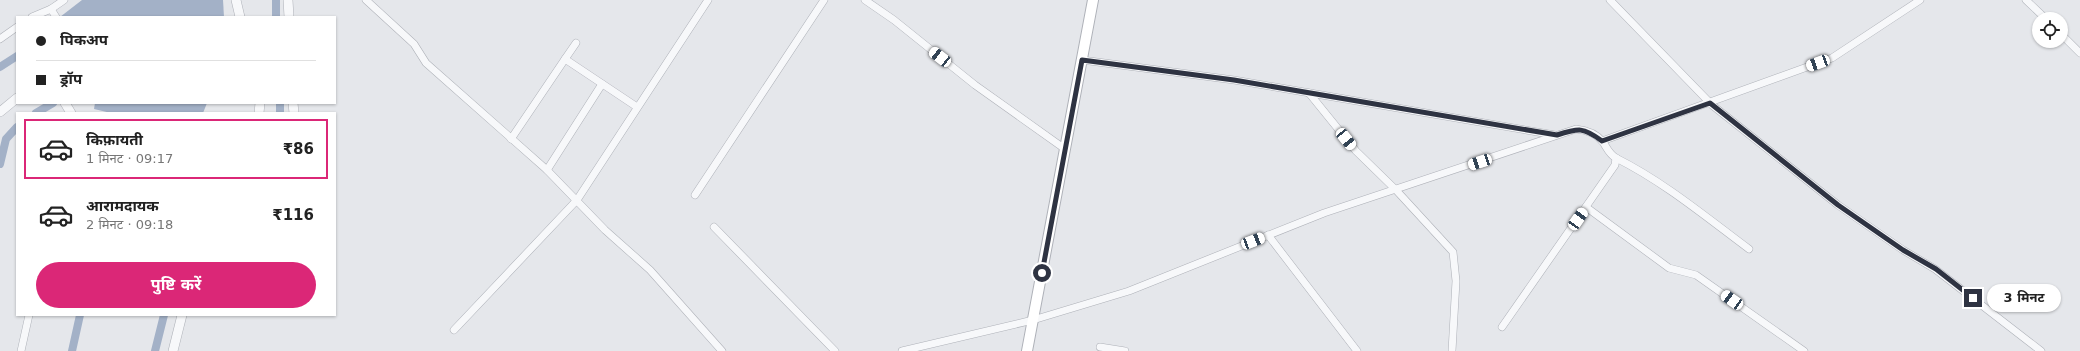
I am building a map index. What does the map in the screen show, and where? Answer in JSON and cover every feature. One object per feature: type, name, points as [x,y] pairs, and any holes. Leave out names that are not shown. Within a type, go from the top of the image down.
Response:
[{"type":"main road","points":[[1027,351],[1093,0]]},
{"type":"street","points":[[38,16],[54,13],[64,0]]},
{"type":"street","points":[[236,0],[240,16]]},
{"type":"street","points":[[288,0],[289,16]]},
{"type":"street","points":[[366,0],[414,44],[426,63],[547,170],[605,230],[650,270],[722,351]]},
{"type":"street","points":[[454,330],[577,200],[708,0]]},
{"type":"street","points":[[695,195],[824,0]]},
{"type":"street","points":[[865,0],[894,20],[975,85],[1065,149]]},
{"type":"street","points":[[1610,0],[1710,103],[1838,205],[1903,250],[1936,269],[2041,351]]},
{"type":"street","points":[[1602,141],[1832,58],[1920,0]]},
{"type":"street","points":[[2026,0],[2039,12]]},
{"type":"street","points":[[0,39],[16,28]]},
{"type":"street","points":[[2068,41],[2080,53]]},
{"type":"street","points":[[511,139],[576,43]]},
{"type":"street","points":[[565,59],[637,107]]},
{"type":"street","points":[[1082,60],[1234,80],[1557,135]]},
{"type":"street","points":[[547,170],[602,84]]},
{"type":"street","points":[[1309,93],[1356,150],[1396,190],[1453,252],[1456,281],[1452,351]]},
{"type":"street","points":[[0,112],[16,99]]},
{"type":"street","points":[[902,351],[1033,320],[1129,291],[1324,213],[1576,129],[1589,131],[1602,141],[1609,152],[1616,158],[1646,174],[1749,249]]},
{"type":"street","points":[[1502,327],[1615,165],[1616,158]]},
{"type":"street","points":[[1586,207],[1668,268],[1696,275],[1804,351]]},
{"type":"street","points":[[714,227],[835,351]]},
{"type":"street","points":[[1268,236],[1357,351]]},
{"type":"street","points":[[21,351],[29,316]]},
{"type":"street","points":[[173,351],[182,316]]},
{"type":"street","points":[[1100,347],[1125,351]]},
{"type":"water","points":[[82,0],[223,0],[224,16],[61,16]]},
{"type":"water","points":[[95,104],[207,104],[203,112],[107,112],[94,109]]},
{"type":"waterway","points":[[276,0],[276,16]]},
{"type":"waterway","points":[[0,67],[16,57]]},
{"type":"waterway","points":[[38,112],[51,104]]},
{"type":"waterway","points":[[280,104],[280,112]]},
{"type":"waterway","points":[[0,164],[6,139],[16,128]]},
{"type":"waterway","points":[[72,351],[80,316]]},
{"type":"waterway","points":[[155,351],[164,316]]},
{"type":"route","points":[[1042,273],[1082,60],[1234,80],[1557,135],[1576,129],[1589,131],[1602,141],[1710,103],[1838,205],[1903,250],[1936,269],[1973,298]]}]
